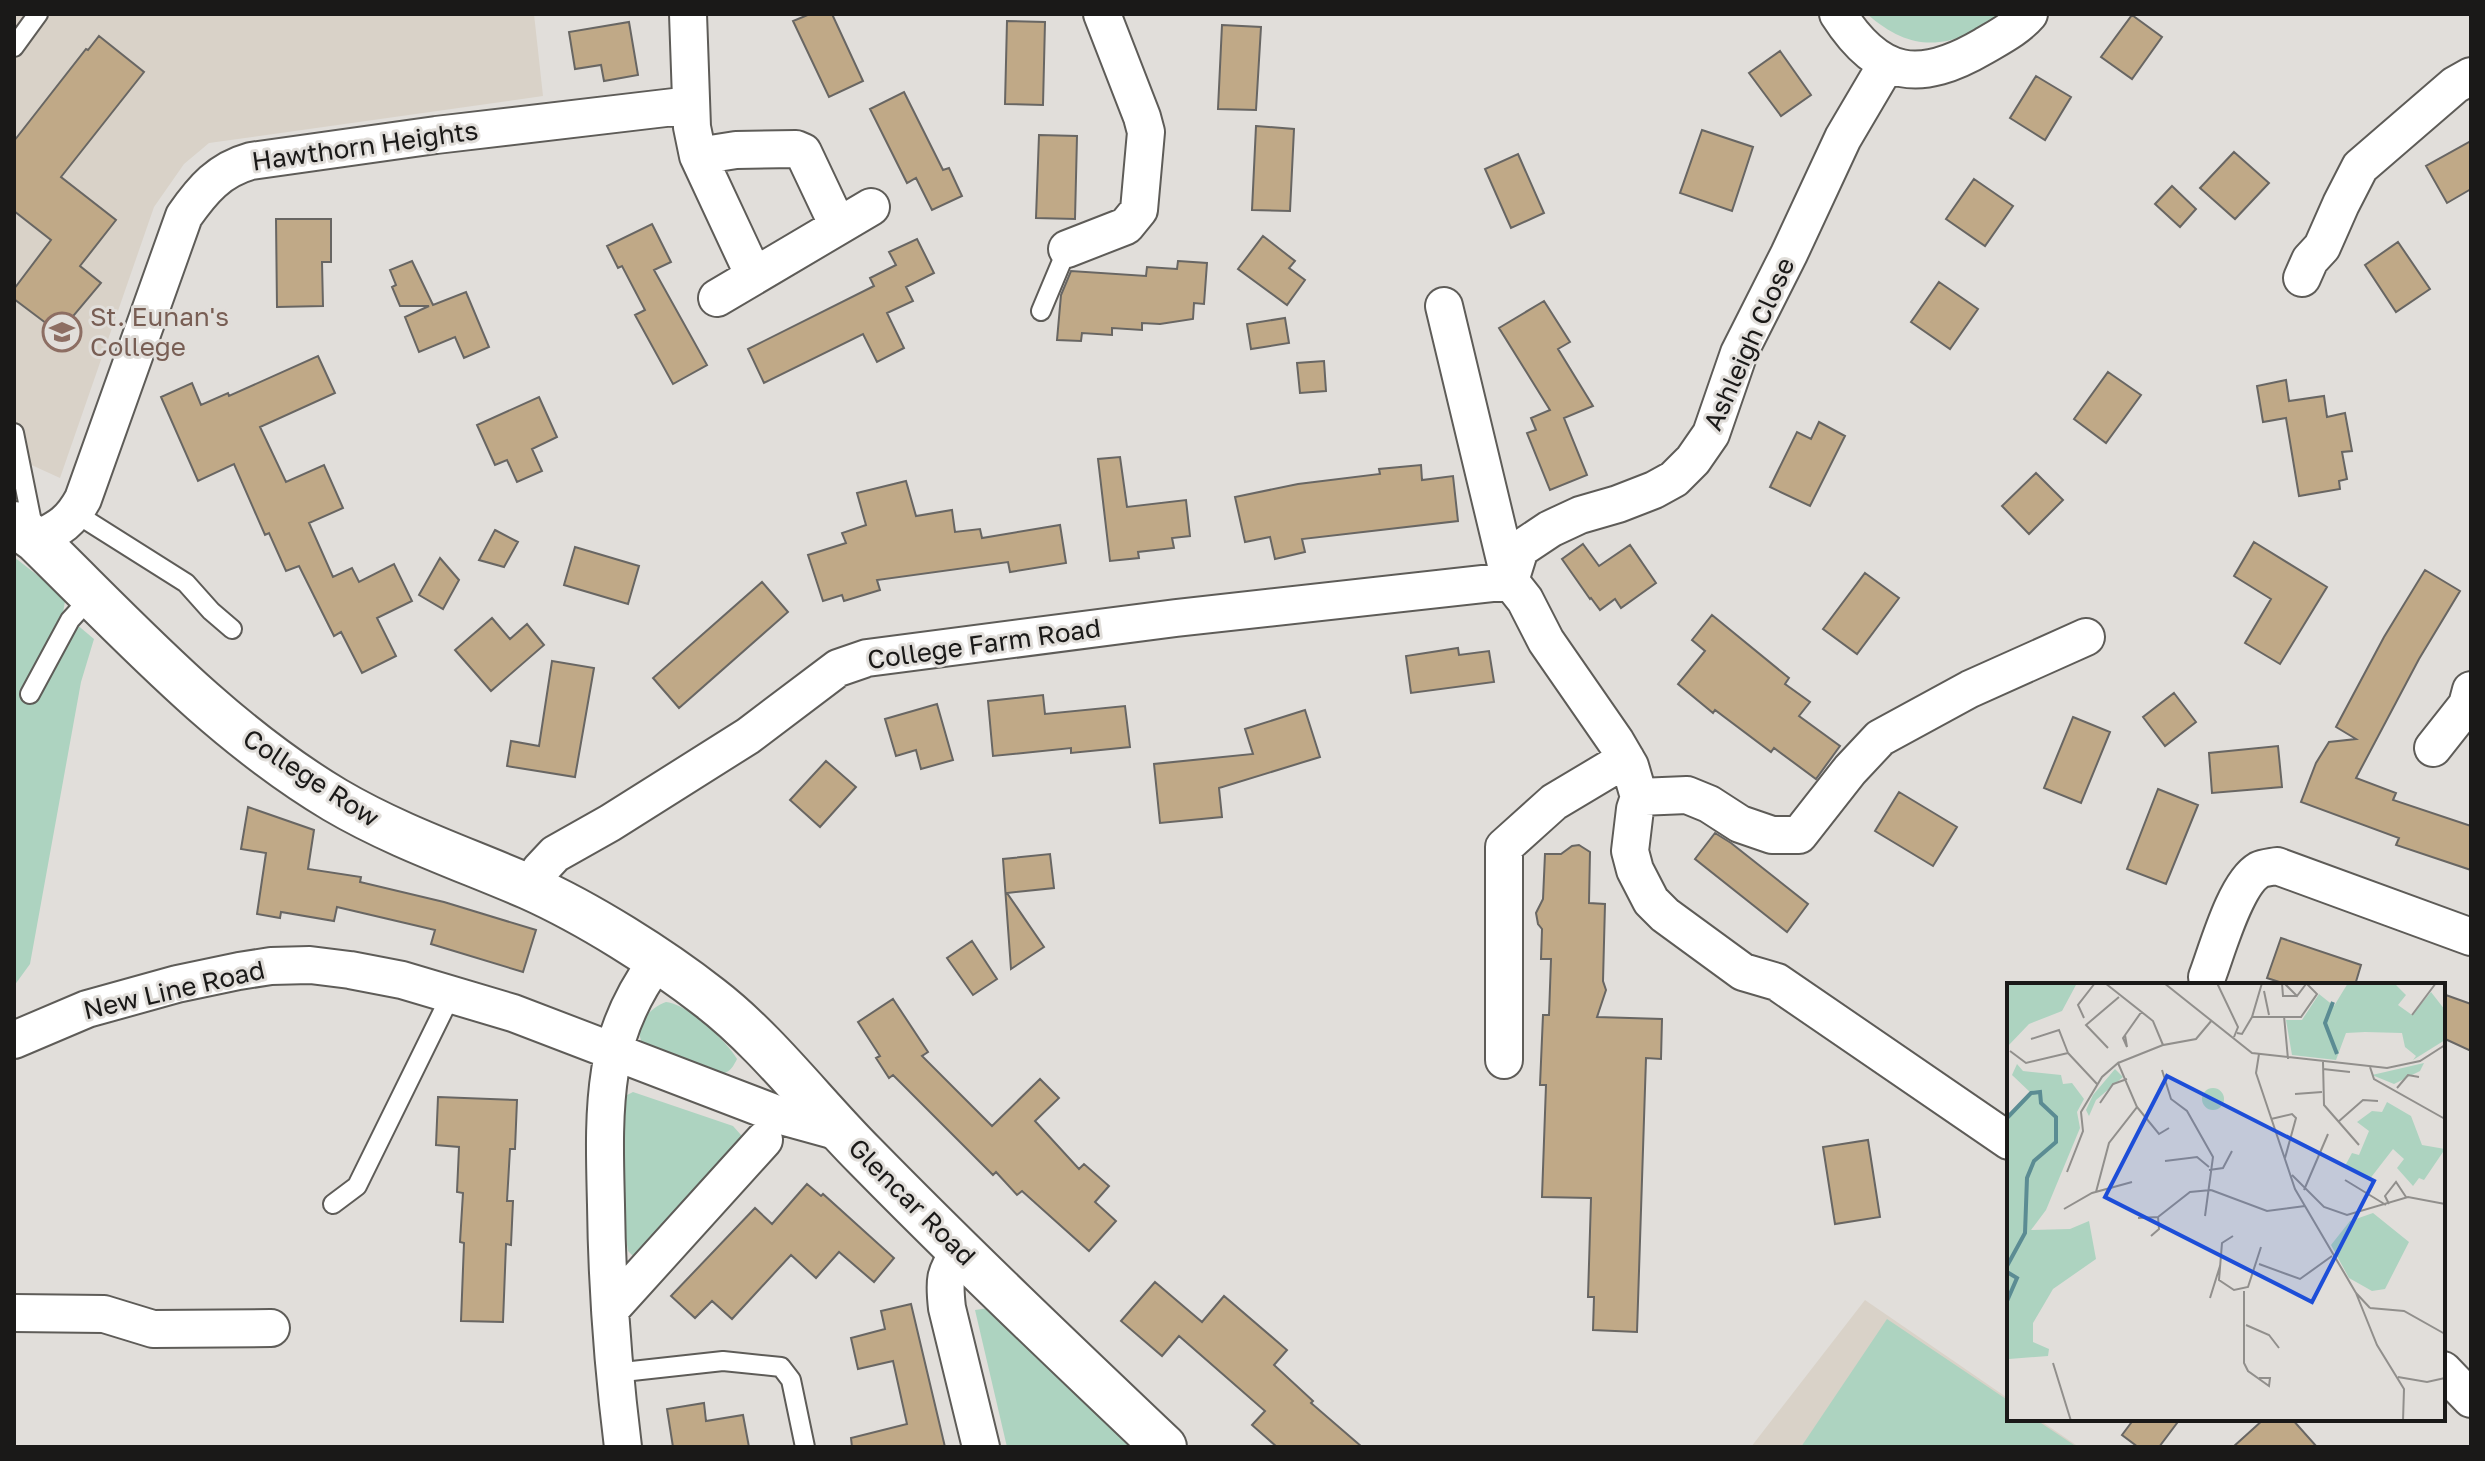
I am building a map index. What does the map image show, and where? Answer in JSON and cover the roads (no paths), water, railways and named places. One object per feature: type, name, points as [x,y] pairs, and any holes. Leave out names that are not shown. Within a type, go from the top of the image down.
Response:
[{"type":"street","points":[[688,14],[691,105],[698,156],[754,276]]},
{"type":"street","points":[[1067,249],[1126,226],[1139,210],[1146,132],[1102,14]]},
{"type":"street","points":[[1838,14],[1848,29],[1886,65],[1908,70],[1937,68],[2006,33],[2029,14]]},
{"type":"street","name":"Ashleigh Close","points":[[1510,581],[1520,549],[1550,529],[1580,515],[1654,490],[1674,479],[1693,460],[1711,434],[1739,353],[1843,138],[1886,65]]},
{"type":"street","points":[[2302,278],[2310,260],[2322,247],[2360,167],[2455,85],[2471,76]]},
{"type":"street","name":"Hawthorn Heights","points":[[75,513],[83,499],[184,216],[201,193],[227,169],[251,161],[436,135],[691,105]]},
{"type":"street","points":[[698,156],[736,150],[796,149],[803,152],[838,226]]},
{"type":"street","points":[[717,298],[871,207]]},
{"type":"street","points":[[1444,306],[1510,581],[1525,600],[1546,641],[1626,759],[1639,797],[1630,851],[1635,870],[1651,901],[1665,915],[1743,972],[1777,982],[2007,1140]]},
{"type":"street","points":[[25,532],[66,524],[75,513]]},
{"type":"street","name":"College Row","points":[[25,532],[161,663],[259,750],[384,827],[532,889],[657,961]]},
{"type":"street","name":"College Farm Road","points":[[532,889],[540,870],[555,854],[748,736],[838,668],[867,658],[1176,618],[1510,581]]},
{"type":"street","points":[[1639,797],[1687,795],[1709,804],[1740,824],[1772,835],[1799,835],[1850,770],[1880,738],[1970,689],[2086,637]]},
{"type":"street","points":[[2433,748],[2470,700]]},
{"type":"street","points":[[1504,1060],[1504,847],[1554,802],[1626,759]]},
{"type":"street","points":[[2207,977],[2243,888],[2259,870],[2277,866],[2471,937]]},
{"type":"street","points":[[623,1447],[610,1310],[606,1104],[610,1070],[631,1000],[657,961]]},
{"type":"street","name":"Glencar Road","points":[[657,961],[713,999],[769,1052],[843,1133],[960,1251],[1164,1447]]},
{"type":"street","name":"New Line Road","points":[[14,1040],[87,1009],[177,984],[271,966],[310,965],[350,970],[452,993],[615,1051],[785,1117],[843,1133]]},
{"type":"street","points":[[741,1099],[769,1052]]},
{"type":"street","points":[[610,1310],[764,1140]]},
{"type":"street","points":[[960,1251],[947,1270],[945,1292],[981,1447]]},
{"type":"street","points":[[14,1313],[104,1314],[153,1329],[271,1328]]},
{"type":"street","points":[[2445,1372],[2471,1399]]},
{"type":"lane","points":[[14,47],[38,14]]},
{"type":"lane","points":[[1041,311],[1067,249]]},
{"type":"lane","points":[[14,433],[25,532]]},
{"type":"lane","points":[[75,513],[186,583],[232,629]]},
{"type":"lane","points":[[30,694],[70,620],[92,595]]},
{"type":"lane","points":[[333,1204],[357,1186],[452,993]]},
{"type":"lane","points":[[614,1373],[723,1361],[781,1367],[791,1380],[805,1447]]},
{"type":"place","name":"St. Eunan's College","points":[[62,332]]}]
